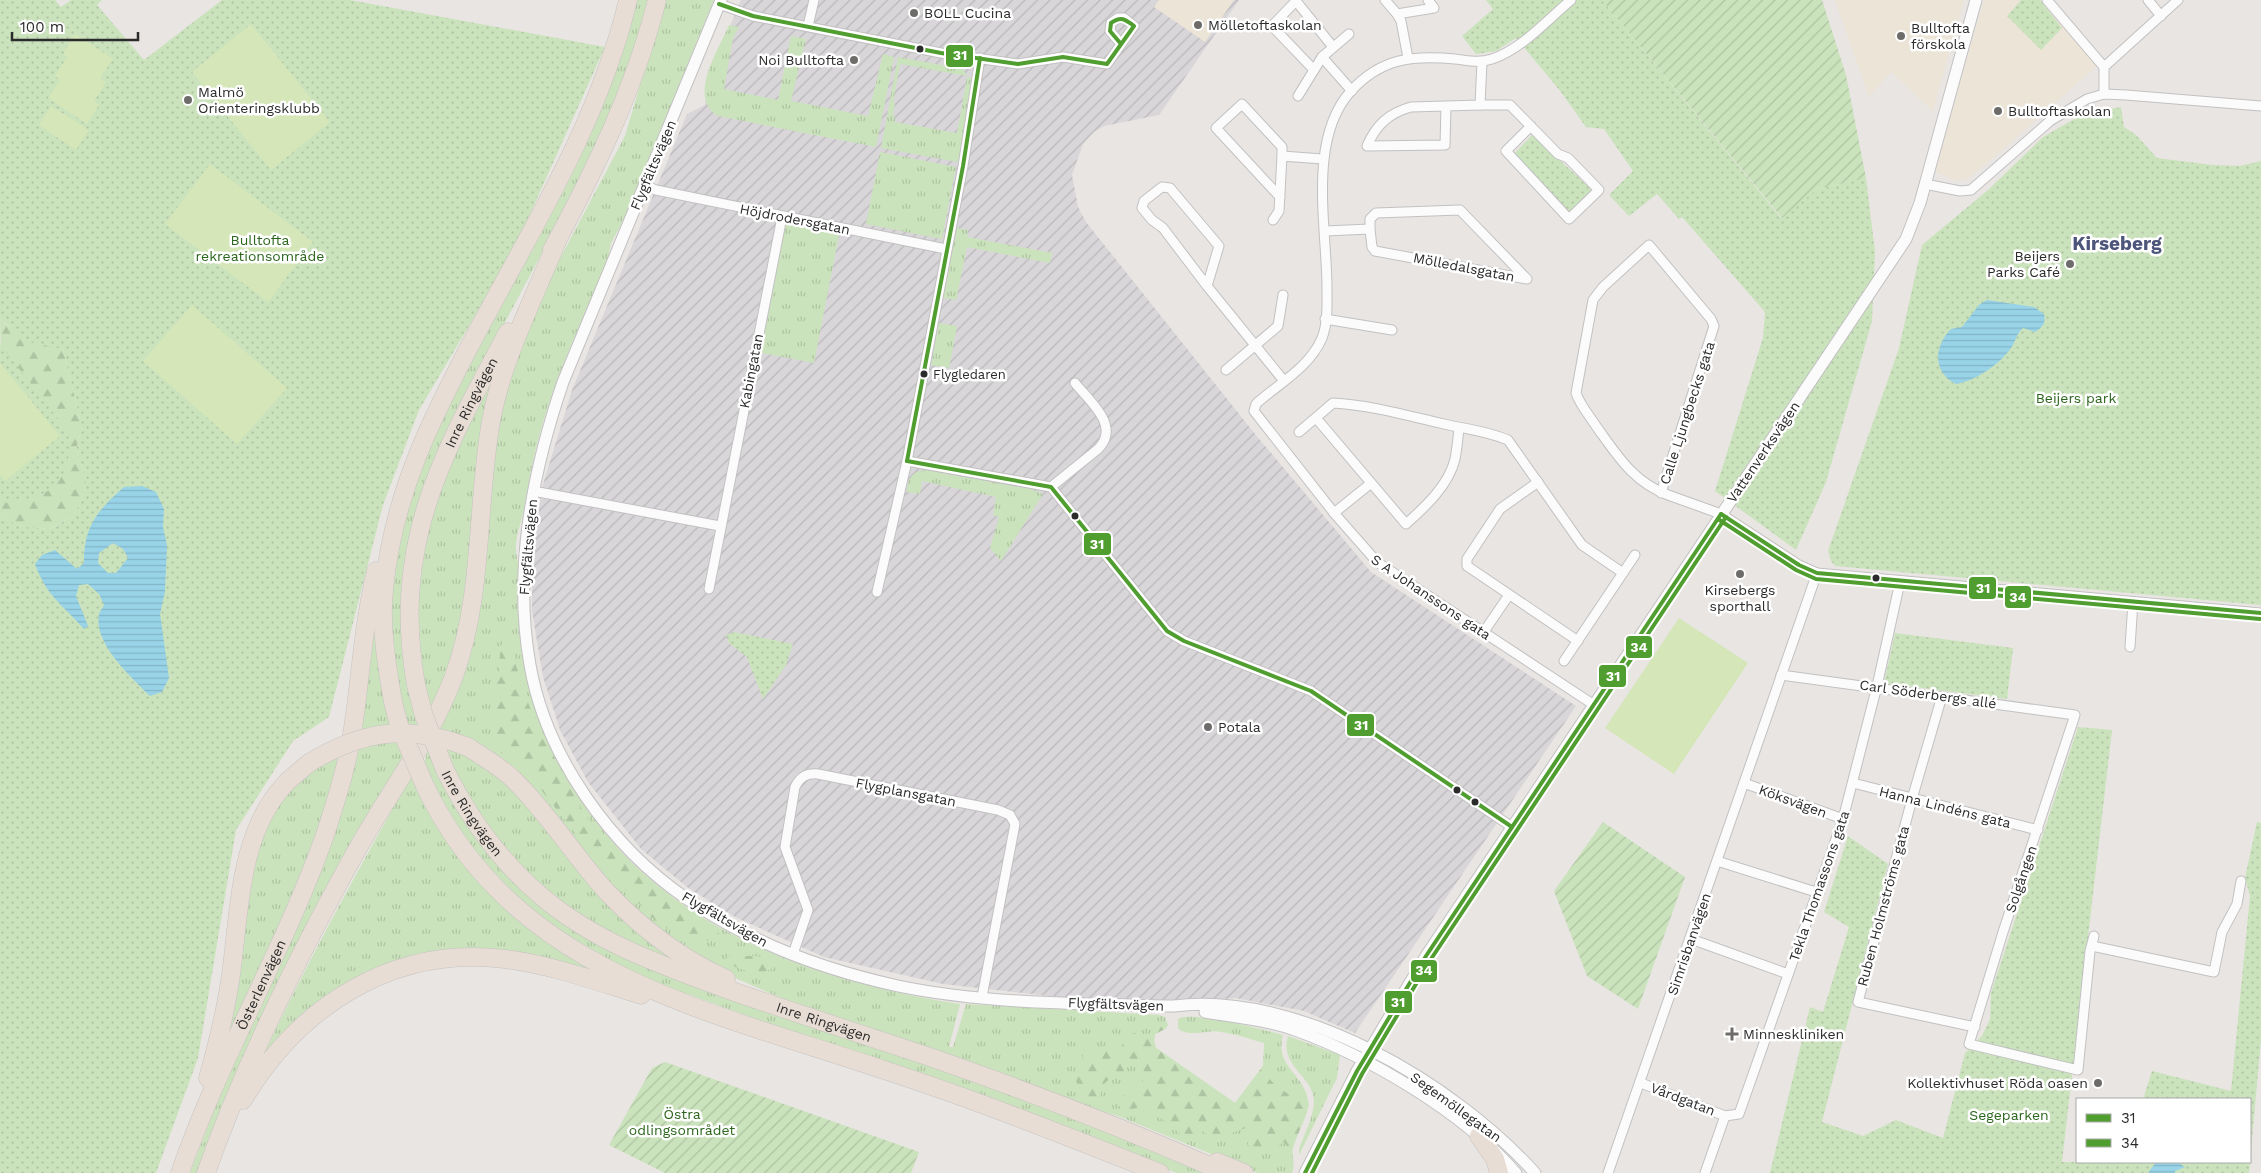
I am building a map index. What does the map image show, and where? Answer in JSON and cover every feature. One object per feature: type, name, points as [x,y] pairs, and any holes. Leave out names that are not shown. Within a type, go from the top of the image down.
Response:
[{"type":"highway","name":"Inre Ringvägen","points":[[628,0],[598,90],[565,167],[442,398],[420,445],[406,483],[393,530],[384,591],[384,636],[393,702],[399,725],[425,786],[438,814],[468,859],[506,900],[554,939],[588,959],[626,978],[784,1038],[937,1088],[1160,1173]]},
{"type":"highway","name":"Inre Ringvägen","points":[[657,0],[634,72],[611,132],[557,241],[464,413],[434,480],[414,556],[409,592],[409,634],[416,685],[424,716],[445,770],[459,799],[478,827],[506,862],[540,896],[579,924],[618,946],[679,972],[932,1058],[1140,1136],[1226,1173]]},
{"type":"highway","name":"Österlenvägen","points":[[209,1165],[241,1084],[286,984],[370,827],[439,710],[464,646],[477,576],[487,458],[496,399],[509,354],[557,241]]},
{"type":"highway","name":"Österlenvägen","points":[[178,1173],[240,1026],[309,876],[337,796],[347,763],[354,722],[365,628],[373,585],[391,519],[406,483]]},
{"type":"highway","points":[[178,1173],[208,1076],[225,1011],[248,858],[256,833],[269,808],[286,783],[309,763],[332,750],[380,734],[420,733],[468,747],[513,779],[534,800],[607,891],[660,941],[715,974],[828,1023]]},
{"type":"highway","points":[[209,1165],[250,1088],[284,1045],[308,1020],[329,1002],[357,987],[386,974],[420,964],[477,957],[506,959],[566,971],[719,1020],[784,1038]]},
{"type":"highway","points":[[1140,1136],[1244,1173]]},
{"type":"highway","points":[[1479,1136],[1494,1159],[1499,1173]]},
{"type":"street","points":[[808,26],[814,0]]},
{"type":"street","points":[[1385,0],[1401,21],[1408,58]]},
{"type":"street","points":[[1397,14],[1434,8],[1428,0]]},
{"type":"street","points":[[1206,286],[1219,246],[1170,188],[1162,187],[1144,201],[1142,208],[1152,220],[1163,228],[1206,286],[1284,381],[1315,350],[1322,337],[1326,320],[1323,159],[1325,144],[1333,120],[1352,90],[1377,70],[1408,58],[1424,56],[1482,62],[1498,56],[1513,48],[1571,0]]},
{"type":"street","name":"Vattenverksvägen","points":[[1305,1173],[1363,1061],[1426,956],[1906,239],[1926,184],[1976,0]]},
{"type":"street","points":[[2047,0],[2104,67],[2104,94]]},
{"type":"street","points":[[2148,0],[2161,16]]},
{"type":"street","points":[[2104,67],[2178,0]]},
{"type":"street","points":[[1314,70],[1272,26],[1296,1],[1333,47]]},
{"type":"street","points":[[720,2],[754,16],[941,52],[1018,64],[1063,57],[1107,64],[1121,44]]},
{"type":"street","name":"Flygfältsvägen","points":[[720,2],[563,382],[546,436],[533,491],[525,551],[523,604],[530,667],[545,720],[571,772],[606,823],[644,864],[688,900],[769,945],[793,954],[843,972],[898,986],[982,997],[1174,1006],[1293,1029],[1349,1052],[1363,1061]]},
{"type":"street","points":[[1298,96],[1322,57],[1349,34]]},
{"type":"street","points":[[1322,57],[1352,90]]},
{"type":"street","points":[[877,592],[907,460],[963,166],[980,58]]},
{"type":"street","points":[[1480,105],[1482,62]]},
{"type":"street","points":[[1926,184],[1960,191],[1971,190],[2050,121],[2077,104],[2104,94],[2261,106]]},
{"type":"street","points":[[1273,220],[1279,211],[1280,197],[1282,156],[1282,147],[1242,104],[1216,128],[1280,197]]},
{"type":"street","points":[[1446,106],[1445,145],[1367,146],[1378,126],[1397,112],[1411,107],[1480,105],[1510,105],[1558,154],[1568,158],[1599,190],[1569,219],[1506,151],[1530,126]]},
{"type":"street","points":[[1282,156],[1323,159]]},
{"type":"street","name":"Höjdrodersgatan","points":[[644,185],[656,190],[782,217],[946,249]]},
{"type":"street","name":"Mölledalsgatan","points":[[1460,210],[1527,279],[1375,251],[1372,247],[1370,229],[1370,219],[1376,213],[1460,210]]},
{"type":"street","name":"Kabingatan","points":[[709,589],[782,217]]},
{"type":"street","points":[[1325,231],[1370,229]]},
{"type":"street","name":"Calle Ljungbecks gata","points":[[1661,493],[1714,326],[1711,319],[1649,245],[1603,287],[1593,300],[1578,373],[1576,393],[1624,465],[1643,483],[1661,493],[1722,514],[1799,565],[1817,573],[1900,582],[2261,613]]},
{"type":"street","points":[[1226,370],[1278,326],[1283,295]]},
{"type":"street","points":[[1326,320],[1392,330]]},
{"type":"street","name":"S A Johanssons gata","points":[[1284,381],[1256,404],[1255,415],[1334,513],[1377,562],[1594,705]]},
{"type":"street","points":[[1051,487],[1098,449],[1104,442],[1108,432],[1104,418],[1075,383]]},
{"type":"street","points":[[1299,432],[1334,404],[1352,404],[1459,428],[1488,431],[1508,440],[1582,545],[1623,573]]},
{"type":"street","points":[[1316,418],[1370,484],[1406,524],[1430,502],[1446,480],[1455,460],[1459,428]]},
{"type":"street","points":[[907,460],[1051,487],[1167,631],[1184,641],[1311,691],[1512,827]]},
{"type":"street","points":[[1538,482],[1500,509],[1467,560],[1469,569],[1578,641]]},
{"type":"street","points":[[1334,513],[1370,484]]},
{"type":"street","points":[[533,491],[720,526]]},
{"type":"street","points":[[1564,661],[1635,555]]},
{"type":"street","name":"Simrisbanvägen","points":[[1608,1173],[1641,1083],[1817,573]]},
{"type":"street","name":"Tekla Thomassons gata","points":[[1725,1116],[1739,1114],[1843,819],[1877,686],[1900,582]]},
{"type":"street","points":[[1483,633],[1509,595]]},
{"type":"street","points":[[2130,647],[2133,602]]},
{"type":"street","name":"Carl Söderbergs allé","points":[[1781,675],[1877,686],[2075,715]]},
{"type":"street","name":"Ruben Holmströms gata","points":[[1942,696],[1912,799],[1858,1002],[1975,1027]]},
{"type":"street","name":"Solgången","points":[[2075,715],[2003,932],[1969,1044],[2078,1070],[2090,951],[2093,941],[2214,972],[2222,932],[2236,904],[2241,881]]},
{"type":"street","name":"Flygplansgatan","points":[[793,954],[808,910],[785,847],[795,787],[798,780],[810,773],[818,774],[998,810],[1010,815],[1015,824],[982,997]]},
{"type":"street","name":"Köksvägen","points":[[1744,783],[1843,819]]},
{"type":"street","name":"Hanna Lindéns gata","points":[[1853,783],[2038,830]]},
{"type":"street","points":[[1717,862],[1818,893]]},
{"type":"street","points":[[1691,939],[1788,974]]},
{"type":"street","name":"Flygfältsvägen","points":[[1174,1006],[1193,1004],[1279,1015],[1334,1032],[1370,1049]]},
{"type":"street","name":"Segemöllegatan","points":[[1370,1049],[1465,1110],[1505,1143],[1535,1173]]},
{"type":"street","name":"Segemöllegatan","points":[[1363,1061],[1406,1085],[1479,1136],[1516,1173]]},
{"type":"street","name":"Vårdgatan","points":[[1641,1083],[1725,1116]]},
{"type":"street","points":[[1705,1173],[1725,1116]]},
{"type":"shaded area","points":[[741,0],[1239,0],[1159,115],[1104,126],[1094,132],[1083,144],[1072,175],[1078,207],[1086,222],[1255,434],[1371,572],[1576,706],[1355,1033],[1304,1011],[1236,998],[1158,1004],[1058,997],[943,984],[824,957],[735,917],[687,887],[641,849],[588,782],[560,730],[543,677],[532,611],[532,560],[541,491],[572,390],[687,114],[705,105],[708,79]]},
{"type":"shaded area","name":"Mölletoftaskolan","points":[[1159,0],[1234,0],[1205,42],[1154,7]]},
{"type":"shaded area","name":"Bulltofta förskola","points":[[1835,0],[1964,0],[1933,111],[1891,72],[1869,97]]},
{"type":"shaded area","name":"Bulltoftaskolan","points":[[1984,0],[2046,0],[2099,64],[1992,159],[1967,179],[1956,181],[1938,173],[1935,167]]},
{"type":"green space","name":"Bulltofta rekreationsområde","points":[[0,0],[55,0],[61,7],[71,0],[102,0],[97,5],[144,60],[222,0],[350,0],[605,47],[513,252],[419,410],[383,505],[329,717],[293,741],[236,830],[198,1058],[156,1173],[0,1173],[0,513],[11,522],[25,527],[50,529],[73,516],[82,500],[86,481],[76,450],[82,427],[63,349],[29,342],[0,319]]},
{"type":"green space","points":[[636,0],[651,0],[614,106],[558,223],[469,390],[418,508],[418,728],[408,728],[399,694],[390,615],[391,585],[411,487]]},
{"type":"green space","points":[[665,0],[714,0],[624,219],[611,243],[608,259],[553,391],[536,446],[517,540],[516,550],[519,569],[517,602],[524,655],[534,694],[561,764],[597,823],[643,873],[696,914],[756,946],[821,971],[889,990],[960,1004],[949,1047],[953,1047],[966,1004],[1159,1015],[1165,1017],[1168,1025],[1165,1029],[1155,1034],[1156,1048],[1235,1103],[1263,1066],[1264,1043],[1216,1031],[1183,1032],[1178,1029],[1178,1019],[1197,1017],[1212,1019],[1283,1035],[1282,1054],[1289,1068],[1304,1087],[1308,1102],[1306,1115],[1293,1147],[1294,1166],[1292,1173],[1258,1173],[1118,1116],[1079,1104],[786,1000],[705,965],[641,919],[551,815],[437,732],[491,478],[503,395],[539,298],[625,136]]},
{"type":"green space","points":[[1486,0],[1602,0],[1781,218],[1817,189],[1866,178],[1875,252],[1872,321],[1826,482],[1796,550],[1715,491],[1763,338],[1765,312],[1682,217],[1679,219],[1657,194],[1629,216],[1609,195],[1633,171],[1604,129],[1586,127],[1561,92],[1516,38],[1496,51],[1476,54],[1462,36],[1493,9]]},
{"type":"green space","points":[[1602,0],[1822,0],[1846,75],[1866,178],[1817,189],[1782,218]]},
{"type":"green space","points":[[2021,0],[2040,0],[2062,28],[2041,50],[2007,16]]},
{"type":"green space","points":[[251,24],[330,122],[271,170],[192,72]]},
{"type":"green space","points":[[729,25],[739,27],[733,38],[724,89],[778,100],[791,36],[806,39],[791,101],[868,116],[883,54],[894,57],[876,147],[718,116],[709,108],[705,97],[705,86],[713,60]]},
{"type":"green space","points":[[75,34],[113,59],[100,78],[106,82],[94,101],[99,105],[87,124],[48,98],[60,80],[55,76],[67,57],[63,54]]},
{"type":"green space","points":[[898,57],[963,69],[967,76],[900,64],[893,103],[895,103],[893,116],[895,117],[895,122],[957,133],[967,77],[973,78],[958,162],[881,148]]},
{"type":"green space","points":[[51,106],[89,130],[76,150],[39,125]]},
{"type":"green space","name":"Beijers park","points":[[2121,107],[2124,127],[2136,135],[2157,158],[2212,165],[2240,166],[2261,161],[2261,605],[1835,566],[1831,561],[1828,551],[1899,348],[1922,245],[1988,190],[2043,137],[2083,114]]},
{"type":"green space","points":[[1532,135],[1593,192],[1569,215],[1513,155]]},
{"type":"green space","points":[[880,152],[956,167],[942,239],[866,224]]},
{"type":"green space","points":[[210,164],[313,242],[268,302],[165,224]]},
{"type":"green space","points":[[784,219],[840,230],[814,363],[757,352]]},
{"type":"green space","points":[[957,228],[968,230],[967,237],[1052,253],[1050,263],[967,247],[956,300],[943,298]]},
{"type":"green space","points":[[192,305],[287,388],[237,444],[143,361]]},
{"type":"green space","points":[[0,319],[8,326],[63,349],[82,427],[76,450],[86,481],[82,500],[73,516],[49,529],[25,527],[11,522],[0,513],[0,497],[5,503]]},
{"type":"green space","points":[[939,323],[957,326],[949,368],[931,365]]},
{"type":"green space","points":[[0,344],[72,437],[65,468],[61,478],[54,486],[46,492],[35,496],[4,503],[0,497]]},
{"type":"green space","points":[[501,359],[470,579],[452,657],[431,712],[424,682],[418,620],[422,559],[428,528],[436,499],[453,455]]},
{"type":"green space","points":[[0,363],[60,436],[5,481],[0,474]]},
{"type":"green space","points":[[925,470],[1030,489],[1043,494],[1001,561],[990,548],[999,517],[993,515],[996,497],[922,481],[920,494],[907,492],[908,483],[913,474]]},
{"type":"green space","points":[[375,592],[394,728],[359,733]]},
{"type":"green space","points":[[1679,618],[1748,663],[1674,774],[1605,728]]},
{"type":"green space","points":[[734,632],[793,644],[786,665],[763,699],[747,657],[729,643],[726,635]]},
{"type":"green space","points":[[1895,633],[2013,648],[2007,699],[1884,683]]},
{"type":"green space","points":[[506,639],[510,642],[524,694],[539,727],[578,803],[603,842],[617,852],[647,882],[686,913],[728,939],[719,941],[683,939],[655,920],[598,862],[520,763],[498,751],[491,733],[495,710],[494,682],[499,677],[500,647]]},
{"type":"green space","name":"Segeparken","points":[[2078,727],[2112,730],[2062,1162],[2250,1163],[2249,1173],[1770,1173],[1810,1007],[1823,1012],[1849,927],[1824,912],[1848,836],[1888,864],[1822,1122],[1863,1136],[1896,1120],[1943,1138],[1965,1053],[1982,1036],[1990,1019],[1991,993]]},
{"type":"green space","points":[[396,738],[404,760],[200,1173],[190,1173],[228,1077],[322,868],[349,787],[358,745]]},
{"type":"green space","points":[[441,744],[450,746],[494,769],[692,966],[647,949],[608,930],[572,909],[541,884],[512,856],[487,824],[463,787]]},
{"type":"green space","points":[[428,749],[436,768],[563,920],[1212,1173],[1177,1173],[638,976],[542,922],[475,856],[423,768]]},
{"type":"green space","points":[[342,750],[325,820],[221,1060],[242,923],[263,829],[291,785]]},
{"type":"green space","points":[[411,776],[429,811],[449,843],[497,899],[524,923],[554,945],[586,965],[621,983],[524,958],[390,968],[258,1067],[312,956]]},
{"type":"green space","points":[[1603,822],[1685,877],[1638,1009],[1587,976],[1554,891]]},
{"type":"green space","points":[[2257,822],[2261,823],[2261,1039],[2251,1151],[2251,1098],[2143,1098],[2152,1071],[2231,1091],[2250,896],[2245,878]]},
{"type":"green space","points":[[727,956],[768,958],[777,965],[764,972],[751,972],[726,963]]},
{"type":"green space","points":[[1160,1023],[1168,1025],[1165,1029],[1155,1034],[1156,1048],[1235,1103],[1263,1066],[1275,1085],[1309,1103],[1291,1152],[1284,1142],[1275,1148],[1252,1151],[1248,1145],[1249,1127],[1228,1134],[1210,1136],[1203,1131],[1186,1139],[1167,1122],[1140,1107],[1134,1109],[1123,1108],[1117,1104],[1126,1092],[1142,1087],[1144,1065],[1140,1057],[1128,1064],[1120,1077],[1108,1080],[1102,1089],[1100,1098],[1092,1100],[1082,1096],[1076,1081],[1084,1052],[1121,1048],[1126,1036],[1134,1033],[1146,1037]]},
{"type":"green space","points":[[1288,1036],[1340,1055],[1337,1078],[1299,1155],[1299,1149],[1311,1119],[1314,1101],[1308,1084],[1288,1056],[1286,1047]]},
{"type":"green space","name":"Östra odlingsområdet","points":[[665,1062],[919,1152],[911,1173],[665,1173],[609,1145],[652,1068]]},
{"type":"water","points":[[1987,300],[2034,307],[2044,314],[2045,320],[2042,326],[2035,332],[2023,328],[2011,348],[1993,366],[1971,380],[1956,384],[1948,379],[1939,366],[1938,358],[1941,343],[1951,329],[1962,327],[1979,305]]},
{"type":"water","points":[[142,486],[156,492],[164,509],[163,527],[167,545],[165,592],[160,614],[169,678],[162,692],[150,696],[116,660],[102,637],[99,615],[104,605],[99,594],[88,584],[79,585],[76,596],[88,626],[84,629],[56,600],[45,585],[35,564],[42,555],[55,550],[77,569],[84,563],[86,539],[94,520],[106,504],[124,487]],"holes":[[[113,543],[123,549],[128,558],[116,573],[108,573],[98,563],[99,553]]]},
{"type":"water","points":[[2155,1163],[2179,1163],[2185,1167],[2175,1171],[2175,1173],[2148,1173]]},
{"type":"transit line","name":"31","points":[[719,4],[753,16],[941,53],[1018,64],[1063,57],[1107,64],[1134,26],[1120,19],[1111,23],[1110,31],[1121,44]]},
{"type":"transit line","name":"31","points":[[907,461],[963,166],[980,58]]},
{"type":"transit line","name":"31","points":[[907,461],[1051,487],[1167,631],[1184,641],[1311,691],[1512,827]]},
{"type":"transit line","name":"31","points":[[1721,514],[1799,565],[1817,573],[2261,613]]},
{"type":"transit line","name":"31","points":[[1305,1173],[1357,1071],[1426,956],[1721,514]]},
{"type":"transit line","name":"34","points":[[1312,1173],[1362,1074],[1431,959],[1726,517]]},
{"type":"transit line","name":"34","points":[[1718,519],[1796,570],[1816,579],[2260,619]]},
{"type":"place","name":"BOLL Cucina","points":[[914,13]]},
{"type":"place","name":"Mölletoftaskolan","points":[[1198,25]]},
{"type":"place","name":"Bulltofta förskola","points":[[1901,36]]},
{"type":"place","name":"Noi Bulltofta","points":[[854,60]]},
{"type":"place","name":"Malmö Orienteringsklubb","points":[[188,100]]},
{"type":"place","name":"Bulltoftaskolan","points":[[1998,111]]},
{"type":"place","name":"Beijers Parks Café","points":[[2070,264]]},
{"type":"place","name":"Flygledaren","points":[[924,374]]},
{"type":"place","name":"Kirsebergs sporthall","points":[[1740,574]]},
{"type":"place","name":"Potala","points":[[1208,727]]},
{"type":"place","name":"Minneskliniken","points":[[1732,1034]]},
{"type":"place","name":"Kollektivhuset Röda oasen","points":[[2098,1083]]},
{"type":"district","name":"Kirseberg","points":[[2117,243]]}]
